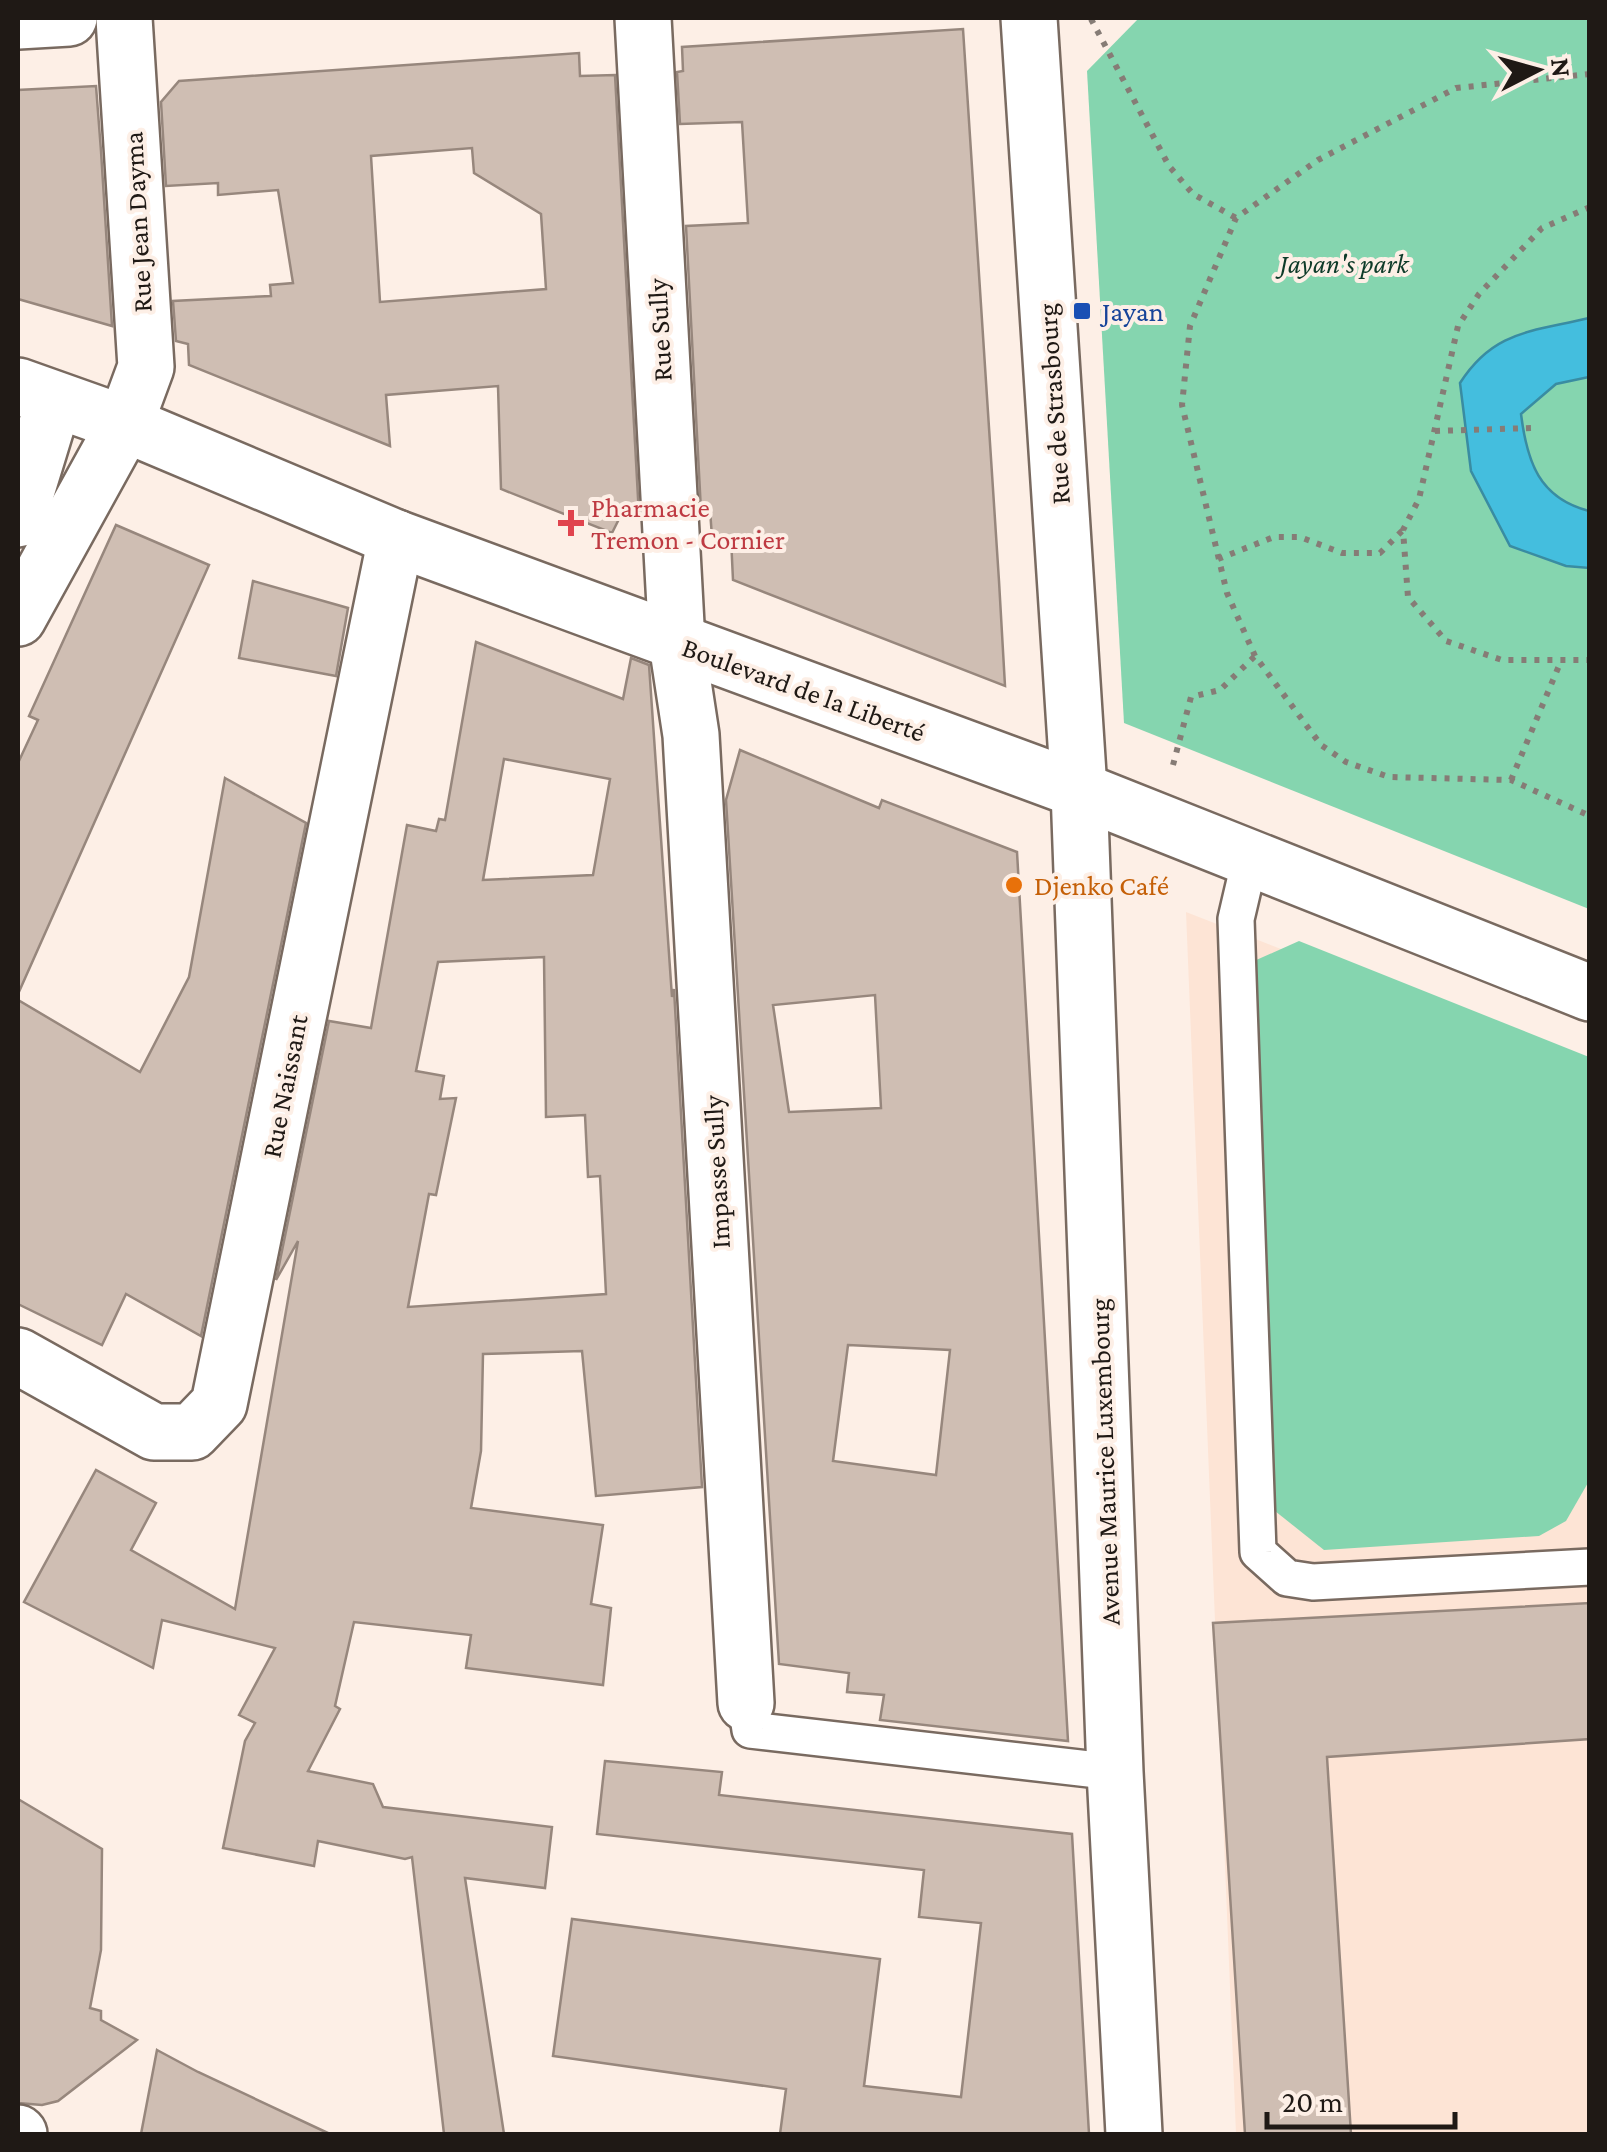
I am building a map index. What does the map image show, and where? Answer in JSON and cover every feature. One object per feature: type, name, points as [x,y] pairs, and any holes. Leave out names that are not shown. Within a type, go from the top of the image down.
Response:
[{"type":"street","points":[[18,20],[69,18]]},
{"type":"street","name":"Rue Jean Dayma","points":[[18,618],[126,424],[146,367],[124,18]]},
{"type":"street","name":"Rue Sully","points":[[643,18],[677,642]]},
{"type":"street","name":"Rue de Strasbourg","points":[[1029,18],[1080,790]]},
{"type":"street","points":[[18,519],[36,394]]},
{"type":"street","name":"Boulevard de la Liberté","points":[[36,394],[126,424],[396,538],[1080,790],[1590,992]]},
{"type":"street","name":"Rue Naissant","points":[[18,1356],[154,1432],[192,1432],[219,1404],[396,538]]},
{"type":"street","name":"Impasse Sully","points":[[677,642],[691,735],[746,1703]]},
{"type":"street","name":"Avenue Maurice Luxembourg","points":[[1080,790],[1115,1772],[1134,2134]]},
{"type":"lane","points":[[1250,859],[1236,919],[1258,1552],[1287,1578],[1313,1582],[1590,1567]]},
{"type":"lane","points":[[746,1703],[750,1730],[1115,1772]]},
{"type":"path","points":[[1091,18],[1168,166],[1194,194],[1236,218]]},
{"type":"path","points":[[1590,74],[1456,88],[1310,166],[1236,218],[1190,326],[1182,404],[1227,593],[1254,656],[1321,745],[1346,762],[1390,777],[1511,780],[1590,816]]},
{"type":"path","points":[[1218,559],[1274,537],[1300,537],[1342,553],[1380,553],[1403,530],[1419,499],[1458,326],[1479,294],[1542,228],[1590,207]]},
{"type":"path","points":[[1435,431],[1530,428]]},
{"type":"path","points":[[1403,530],[1408,597],[1446,641],[1502,660],[1590,660]]},
{"type":"path","points":[[1511,780],[1561,661]]},
{"type":"shaded area","points":[[1186,912],[1589,1069],[1589,2134],[1236,2134]]},
{"type":"green space","name":"Jayan's park","points":[[1139,18],[1589,18],[1589,909],[1124,723],[1087,71]]},
{"type":"green space","points":[[1299,941],[1589,1057],[1589,1481],[1566,1521],[1539,1536],[1324,1550],[1275,1511],[1254,961]]},
{"type":"water","points":[[1589,318],[1589,377],[1556,384],[1521,414],[1527,448],[1539,476],[1558,497],[1589,511],[1589,568],[1566,566],[1510,546],[1471,471],[1460,383],[1486,352],[1501,343],[1532,331]]},
{"type":"building","points":[[963,29],[1005,686],[733,580],[731,538],[712,537],[710,510],[701,511],[686,226],[748,223],[742,122],[680,124],[677,72],[683,71],[682,47]]},
{"type":"building","points":[[579,53],[580,76],[615,75],[639,516],[620,517],[612,533],[501,489],[498,386],[386,395],[390,446],[189,365],[188,344],[176,341],[173,301],[271,296],[270,285],[293,283],[278,190],[218,195],[218,183],[166,186],[161,102],[179,81]],"holes":[[[472,148],[474,173],[541,214],[546,289],[380,302],[371,156]]]},
{"type":"building","points":[[96,86],[112,326],[18,299],[18,90]]},
{"type":"building","points":[[116,525],[209,565],[18,994],[18,763],[38,720],[29,716]]},
{"type":"building","points":[[253,581],[348,608],[336,676],[239,658]]},
{"type":"building","points":[[476,642],[623,699],[631,658],[649,665],[672,997],[674,989],[702,1487],[596,1496],[582,1351],[483,1354],[481,1451],[471,1508],[603,1525],[591,1604],[611,1608],[603,1685],[466,1668],[471,1635],[354,1622],[335,1706],[340,1709],[308,1771],[373,1784],[383,1807],[552,1827],[545,1888],[465,1878],[504,2134],[444,2134],[412,1857],[405,1859],[318,1841],[314,1866],[223,1848],[245,1741],[255,1723],[239,1715],[275,1648],[162,1620],[153,1668],[24,1602],[96,1470],[156,1503],[131,1550],[235,1609],[298,1241],[276,1280],[329,1021],[371,1028],[407,825],[436,831],[439,819],[445,820]],"holes":[[[504,759],[610,779],[593,875],[483,880]],[[544,957],[546,1117],[585,1115],[588,1177],[600,1176],[606,1294],[408,1307],[429,1194],[436,1195],[456,1098],[440,1099],[444,1076],[416,1071],[438,962]]]},
{"type":"building","points":[[740,750],[879,808],[882,800],[1017,852],[1068,1741],[880,1720],[884,1695],[847,1692],[849,1673],[779,1664],[726,800]],"holes":[[[875,995],[881,1108],[789,1112],[773,1005]],[[848,1345],[950,1350],[936,1475],[833,1461]]]},
{"type":"building","points":[[225,778],[306,823],[201,1336],[126,1294],[102,1345],[18,1304],[18,1000],[140,1072],[189,977]]},
{"type":"building","points":[[1590,1603],[1590,1739],[1327,1757],[1351,2134],[1245,2134],[1213,1623]]},
{"type":"building","points":[[605,1761],[722,1772],[719,1795],[1072,1834],[1089,2134],[780,2134],[786,2089],[553,2056],[572,1919],[880,1959],[864,2086],[961,2097],[981,1923],[919,1917],[924,1870],[597,1834]]},
{"type":"building","points":[[18,1799],[102,1849],[101,1950],[90,2008],[101,2011],[101,2020],[137,2040],[58,2101],[42,2105],[18,2103]]},
{"type":"building","points":[[157,2050],[198,2072],[330,2134],[141,2134]]},
{"type":"place","name":"Jayan","points":[[1082,311]]},
{"type":"place","name":"Pharmacie Tremon - Cornier","points":[[571,523]]},
{"type":"place","name":"Djenko Café","points":[[1014,885]]}]
